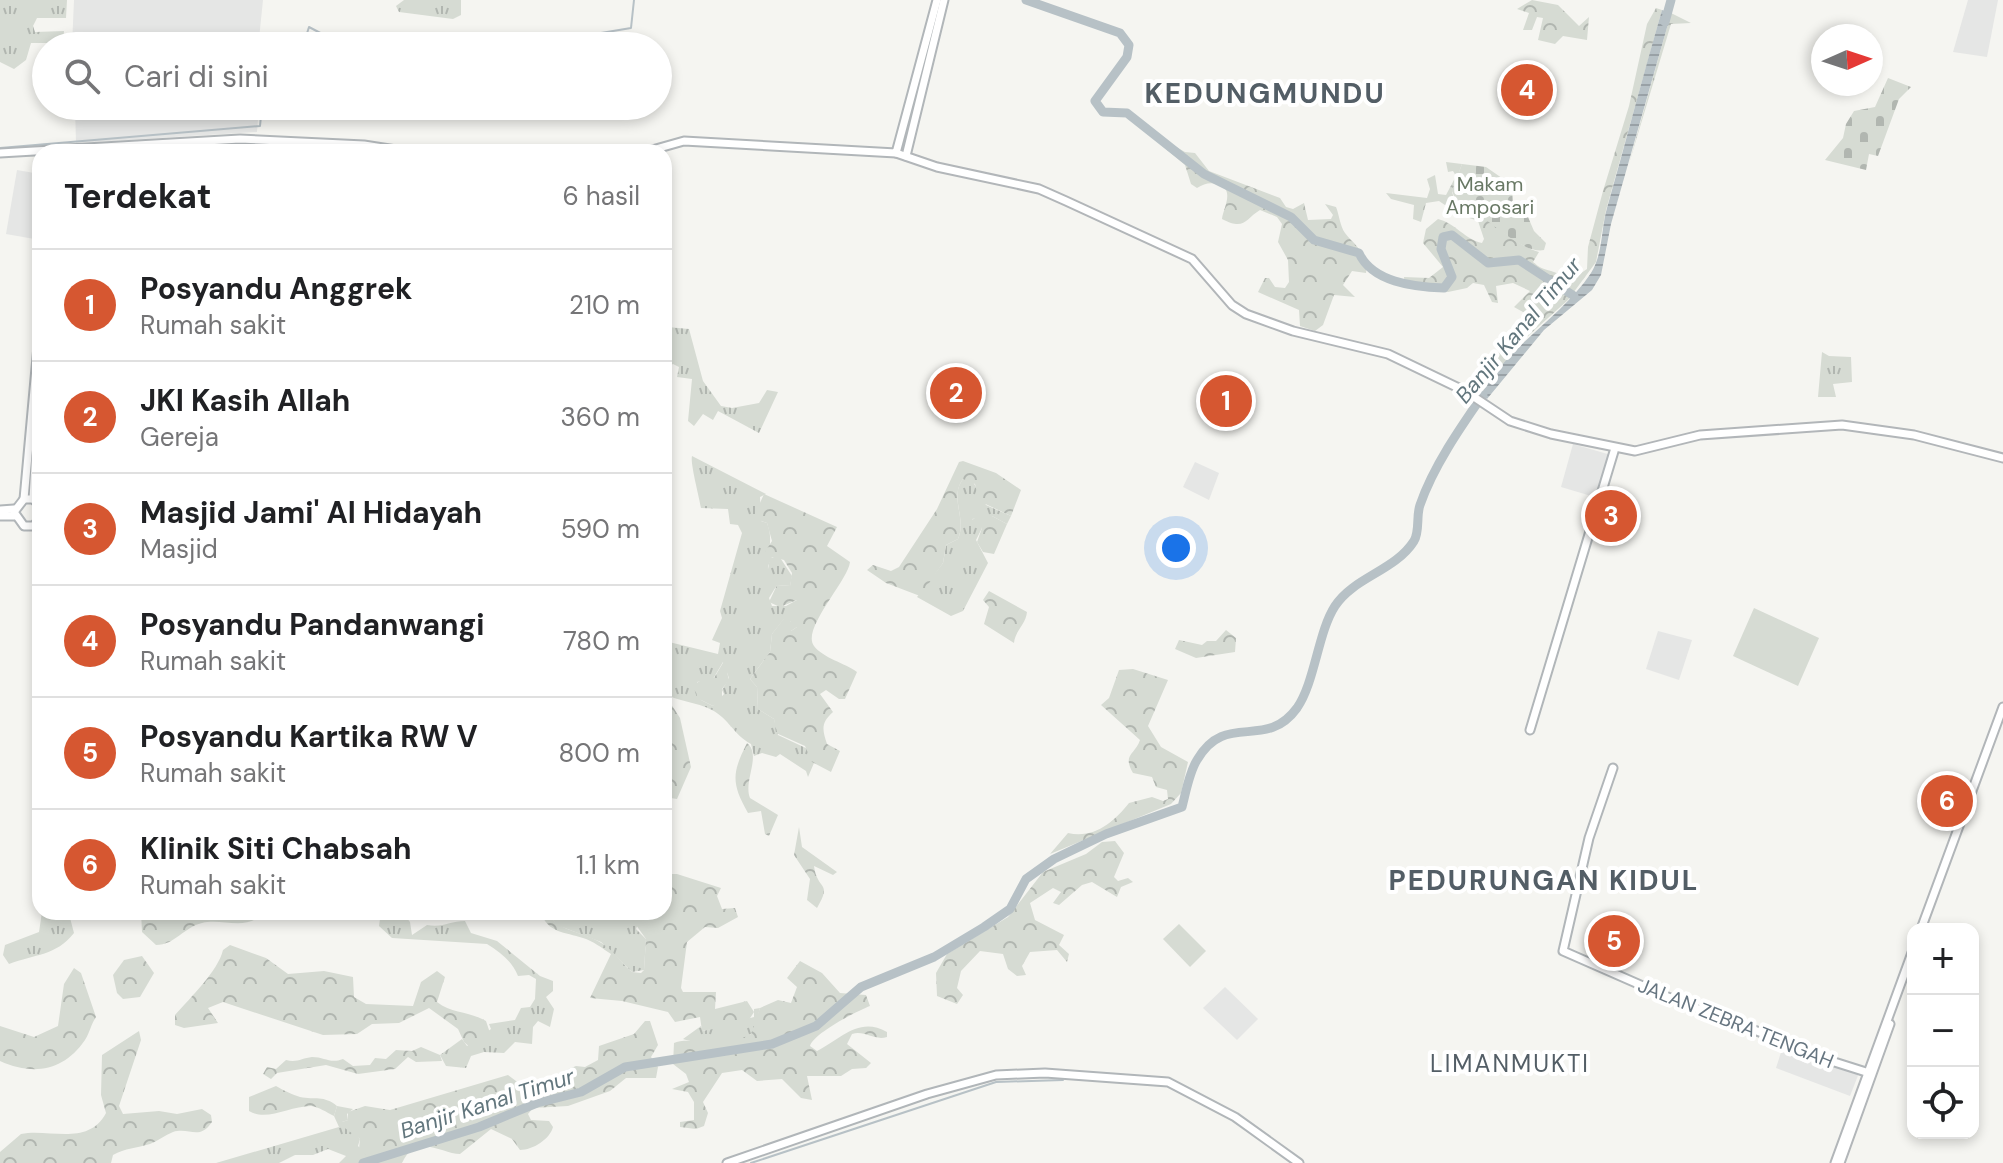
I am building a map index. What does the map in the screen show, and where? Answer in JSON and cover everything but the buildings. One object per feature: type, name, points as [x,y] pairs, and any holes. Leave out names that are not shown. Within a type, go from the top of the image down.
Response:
[{"type":"main road","points":[[906,156],[937,0]]},
{"type":"main road","points":[[932,28],[944,0]]},
{"type":"main road","points":[[896,153],[914,105]]},
{"type":"main road","points":[[170,144],[240,139],[343,144]]},
{"type":"main road","points":[[672,144],[684,141],[896,153],[937,167],[1039,189],[1192,259],[1232,305],[1246,314],[1293,331],[1370,347],[1465,391],[1516,424],[1615,448],[1642,450],[1706,434],[1851,426],[1914,435],[2003,461]]},
{"type":"main road","points":[[0,152],[32,152]]},
{"type":"main road","points":[[0,516],[14,512],[24,499],[32,412]]},
{"type":"main road","points":[[1530,730],[1615,448]]},
{"type":"main road","points":[[24,499],[32,501]]},
{"type":"main road","points":[[0,510],[14,512],[24,526],[32,526]]},
{"type":"main road","points":[[1925,923],[2003,707]]},
{"type":"main road","points":[[1988,752],[2003,717]]},
{"type":"main road","name":"JALAN ZEBRA TENGAH","points":[[1613,768],[1590,834],[1563,951],[1677,1001],[1778,1039],[1790,1048],[1866,1072]]},
{"type":"main road","points":[[1837,1163],[1866,1072],[1907,966]]},
{"type":"main road","points":[[1837,1163],[1907,978]]},
{"type":"main road","points":[[727,1163],[927,1094],[996,1075],[1045,1073],[1168,1082],[1245,1122],[1299,1163]]},
{"type":"shaded area","points":[[74,0],[263,0],[260,32],[73,32]]},
{"type":"shaded area","points":[[1968,0],[1998,0],[1987,57],[1953,52]]},
{"type":"shaded area","points":[[1662,10],[1671,13],[1611,224],[1601,275],[1592,290],[1544,330],[1487,399],[1481,395],[1492,378],[1579,289],[1595,266],[1607,208]]},
{"type":"shaded area","points":[[75,120],[258,120],[257,132],[76,143]]},
{"type":"shaded area","points":[[17,170],[32,173],[32,239],[6,234]]},
{"type":"shaded area","points":[[1573,444],[1611,455],[1598,498],[1561,487]]},
{"type":"shaded area","points":[[1195,462],[1219,473],[1209,500],[1183,487]]},
{"type":"shaded area","points":[[1658,631],[1692,640],[1679,680],[1646,669]]},
{"type":"shaded area","points":[[1225,987],[1258,1019],[1237,1040],[1203,1008]]},
{"type":"shaded area","points":[[1783,1046],[1859,1073],[1850,1096],[1776,1068]]},
{"type":"green space","points":[[0,0],[67,0],[66,18],[37,18],[26,60],[14,69],[0,62]]},
{"type":"green space","points":[[404,0],[461,0],[461,15],[453,19],[399,12],[396,6]]},
{"type":"green space","points":[[1532,0],[1558,5],[1579,26],[1589,17],[1587,40],[1563,36],[1555,44],[1538,40],[1543,18],[1537,17],[1532,30],[1523,30],[1529,13],[1517,9]]},
{"type":"green space","points":[[1656,8],[1662,10],[1606,210],[1596,262],[1568,300],[1527,337],[1480,396],[1474,386],[1493,369],[1499,351],[1518,337],[1530,321],[1528,315],[1514,307],[1530,291],[1513,283],[1496,286],[1498,303],[1492,302],[1484,285],[1473,283],[1467,288],[1448,292],[1405,288],[1404,277],[1429,278],[1443,267],[1423,243],[1426,229],[1438,219],[1476,241],[1482,243],[1484,239],[1478,221],[1458,214],[1439,201],[1426,203],[1421,222],[1413,219],[1414,205],[1391,199],[1386,193],[1427,198],[1430,189],[1427,179],[1435,175],[1438,194],[1446,195],[1456,176],[1453,171],[1448,172],[1446,162],[1462,164],[1452,192],[1455,201],[1517,242],[1539,252],[1533,262],[1542,268],[1570,277],[1587,269],[1588,247],[1629,106],[1647,24]]},
{"type":"green space","points":[[1671,13],[1691,23],[1671,24],[1628,167]]},
{"type":"green space","points":[[1888,78],[1911,87],[1899,99],[1878,156],[1869,154],[1866,170],[1825,160],[1843,138],[1846,124],[1854,111],[1875,107],[1880,96],[1883,96]]},
{"type":"green space","points":[[1169,143],[1185,152],[1195,153],[1209,171],[1280,198],[1286,207],[1293,209],[1304,203],[1308,220],[1331,219],[1333,215],[1325,204],[1336,207],[1343,230],[1366,261],[1366,273],[1352,271],[1343,285],[1355,297],[1334,295],[1323,325],[1315,331],[1300,326],[1299,310],[1258,292],[1265,278],[1269,278],[1275,287],[1285,288],[1289,282],[1288,260],[1278,242],[1282,224],[1277,217],[1260,210],[1240,224],[1222,219],[1226,190],[1214,183],[1197,188],[1191,184],[1185,165],[1166,149]]},
{"type":"green space","name":"Makam Amposari","points":[[1462,164],[1486,167],[1512,185],[1513,208],[1528,217],[1534,231],[1546,243],[1544,250],[1524,246],[1456,201],[1452,191]]},
{"type":"green space","points":[[672,327],[689,329],[703,381],[721,406],[732,408],[759,403],[767,390],[778,392],[759,433],[718,411],[713,420],[703,414],[694,426],[688,421],[692,379],[677,377],[679,367],[673,364]]},
{"type":"green space","points":[[1822,352],[1829,356],[1851,357],[1852,382],[1833,384],[1836,397],[1818,397]]},
{"type":"green space","points":[[692,456],[766,494],[760,497],[761,521],[767,523],[770,535],[768,569],[770,558],[779,556],[792,576],[790,586],[777,585],[769,598],[772,606],[786,606],[797,600],[797,627],[791,631],[791,622],[784,619],[772,634],[770,652],[750,679],[757,687],[758,709],[774,719],[778,735],[810,750],[814,763],[808,777],[806,771],[780,754],[776,757],[762,753],[754,756],[751,744],[712,710],[672,697],[672,643],[718,654],[720,643],[712,640],[722,618],[720,611],[742,533],[738,525],[730,524],[728,509],[701,508]],"holes":[[[723,662],[729,678],[722,690],[724,694],[713,706],[701,700],[697,682],[713,679]]]},
{"type":"green space","points":[[959,462],[996,473],[1021,490],[1011,516],[979,501],[975,484],[963,479],[958,493],[961,523],[958,539],[946,545],[943,563],[920,596],[886,583],[867,570],[873,565],[891,571],[899,567],[937,509]]},
{"type":"green space","points":[[963,479],[972,480],[986,505],[1011,516],[1007,524],[992,516],[972,519],[982,528],[976,540],[988,563],[963,611],[951,616],[917,597],[943,563],[946,545],[958,539],[961,523],[958,493]]},
{"type":"green space","points":[[764,494],[837,527],[827,546],[850,562],[819,617],[812,638],[814,646],[823,654],[857,672],[845,699],[839,699],[826,690],[820,694],[833,712],[824,726],[827,744],[840,751],[831,772],[812,762],[805,746],[776,733],[774,719],[758,709],[757,687],[750,679],[770,652],[772,634],[785,617],[791,622],[791,631],[797,627],[797,600],[780,607],[769,602],[777,585],[790,586],[792,573],[784,560],[772,557],[765,573],[757,573],[759,561],[772,541],[767,523],[755,514]]},
{"type":"green space","points":[[978,516],[992,516],[1007,524],[994,554],[983,552],[977,542],[982,528],[974,526],[972,520]]},
{"type":"green space","points":[[989,591],[1027,612],[1014,643],[984,624],[989,607],[983,600]]},
{"type":"green space","points":[[1754,608],[1819,638],[1798,686],[1733,656]]},
{"type":"green space","points":[[1226,630],[1236,638],[1235,652],[1196,658],[1175,649],[1179,640],[1202,645],[1207,641],[1216,641]]},
{"type":"green space","points":[[724,661],[731,664],[727,672],[729,680],[722,689],[722,700],[713,706],[697,698],[693,685],[707,677],[714,678]]},
{"type":"green space","points":[[1133,669],[1168,680],[1148,726],[1161,747],[1188,762],[1181,793],[1171,804],[1050,854],[1068,833],[1095,831],[1117,817],[1129,803],[1152,797],[1163,801],[1168,799],[1167,790],[1156,787],[1152,777],[1133,773],[1129,758],[1140,740],[1101,705],[1109,698],[1119,670]]},
{"type":"green space","points":[[672,706],[680,718],[691,767],[677,799],[672,798]]},
{"type":"green space","points":[[747,743],[753,754],[748,791],[750,798],[778,815],[769,836],[765,834],[761,811],[748,813],[736,786],[738,762]]},
{"type":"green space","points":[[799,827],[802,847],[837,872],[833,875],[814,866],[824,889],[817,908],[807,900],[810,879],[794,855]]},
{"type":"green space","points":[[1115,841],[1124,853],[1114,877],[1118,881],[1128,878],[1133,882],[1121,887],[1117,897],[1092,882],[1082,885],[1059,905],[1053,903],[1061,892],[1053,888],[1030,903],[1035,920],[1064,935],[1059,945],[1069,954],[1067,962],[1057,950],[1030,952],[1022,966],[1026,975],[1017,976],[1008,969],[1003,954],[980,951],[961,971],[957,988],[963,995],[957,1004],[937,996],[936,973],[947,954],[1008,917],[1043,872],[1086,854],[1102,842]]},
{"type":"green space","points":[[672,874],[721,888],[717,896],[722,909],[735,908],[738,917],[718,928],[705,927],[687,942],[681,988],[683,992],[716,992],[715,1009],[747,1001],[754,1012],[747,1023],[702,1031],[700,1017],[675,1022],[668,1012],[622,1001],[590,998],[611,954],[587,939],[552,928],[545,920],[553,920],[603,944],[632,972],[641,973],[644,970],[646,939],[636,925],[638,920],[672,920]]},
{"type":"green space","points":[[41,920],[71,920],[74,933],[52,950],[9,964],[3,955],[5,945],[39,932]]},
{"type":"green space","points":[[141,920],[253,920],[202,923],[169,942],[156,945],[142,932]]},
{"type":"green space","points":[[380,920],[408,920],[412,935],[427,925],[465,921],[471,933],[497,941],[540,976],[553,981],[553,991],[546,997],[554,1009],[550,1027],[538,1021],[533,1027],[532,1044],[515,1042],[504,1053],[484,1052],[471,1056],[466,1068],[446,1066],[440,1055],[462,1039],[467,1046],[491,1029],[489,1024],[515,1020],[521,1008],[530,1007],[535,999],[536,979],[529,975],[518,976],[506,958],[487,944],[392,938],[379,926]]},
{"type":"green space","points":[[553,920],[639,920],[636,929],[646,939],[644,970],[632,972],[601,942],[557,925]]},
{"type":"green space","points":[[1179,924],[1206,951],[1190,967],[1163,939]]},
{"type":"green space","points":[[230,945],[266,958],[288,974],[324,971],[353,977],[354,997],[366,1004],[413,1006],[421,982],[437,971],[445,977],[437,1002],[486,1021],[490,1033],[484,1045],[471,1048],[458,1029],[429,1008],[399,1023],[372,1024],[357,1034],[323,1035],[223,1002],[208,1008],[218,1023],[184,1028],[175,1025],[175,1015],[203,984],[216,967],[223,950]]},
{"type":"green space","points":[[142,956],[154,973],[140,997],[123,999],[117,993],[113,975],[124,960]]},
{"type":"green space","points":[[800,961],[822,973],[840,993],[866,995],[870,1006],[827,1029],[810,1046],[817,1051],[850,1031],[877,1028],[887,1032],[887,1037],[857,1033],[852,1034],[847,1044],[871,1063],[866,1068],[852,1069],[841,1076],[807,1076],[812,1100],[801,1098],[782,1079],[757,1081],[742,1070],[722,1073],[703,1102],[708,1113],[704,1126],[696,1129],[680,1127],[680,1122],[694,1120],[694,1102],[688,1092],[672,1089],[689,1082],[686,1074],[673,1064],[674,1043],[730,1041],[751,1034],[760,1008],[778,1000],[791,1003],[797,987],[787,978]]},
{"type":"green space","points":[[74,968],[81,973],[96,1017],[85,1040],[68,1058],[47,1068],[24,1068],[0,1061],[0,1026],[34,1037],[58,1026],[64,984]]},
{"type":"green space","points":[[760,1008],[756,1027],[746,1038],[719,1044],[683,1039],[701,1026],[703,1031],[754,1017],[754,1009]]},
{"type":"green space","points":[[645,1021],[650,1021],[658,1045],[651,1057],[658,1067],[656,1078],[626,1078],[610,1091],[568,1106],[533,1108],[528,1114],[531,1120],[549,1121],[553,1127],[545,1140],[530,1148],[520,1150],[512,1139],[491,1129],[460,1154],[422,1147],[408,1154],[402,1163],[375,1163],[359,1149],[360,1139],[342,1126],[342,1122],[348,1120],[348,1112],[365,1106],[390,1110],[508,1075],[524,1087],[576,1066],[585,1067],[598,1060],[599,1046],[634,1034]]},
{"type":"green space","points":[[139,1031],[141,1040],[119,1106],[123,1114],[159,1111],[177,1114],[202,1109],[211,1115],[212,1122],[207,1128],[198,1132],[173,1132],[150,1144],[113,1155],[111,1163],[0,1163],[0,1152],[21,1134],[79,1133],[98,1123],[106,1113],[101,1095],[102,1055]]},
{"type":"green space","points":[[421,1047],[440,1055],[442,1061],[416,1062],[408,1057],[395,1069],[358,1074],[326,1065],[277,1073],[271,1079],[263,1074],[267,1067],[276,1069],[286,1060],[312,1057],[334,1061],[343,1059],[353,1066],[370,1065],[375,1058],[386,1059],[396,1050],[412,1051]]},
{"type":"green space","points":[[276,1086],[300,1097],[324,1099],[332,1103],[337,1106],[334,1116],[311,1106],[263,1115],[249,1111],[249,1097]]},
{"type":"green space","points":[[337,1106],[353,1109],[347,1114],[348,1120],[342,1122],[360,1139],[358,1146],[375,1163],[339,1163],[346,1156],[328,1149],[313,1155],[295,1155],[279,1163],[216,1163],[339,1127],[334,1116]]},
{"type":"waterway","points":[[607,32],[631,28],[634,0]]},
{"type":"waterway","points":[[1026,0],[1120,33],[1129,45],[1127,57],[1095,101],[1103,112],[1127,113],[1204,174],[1291,217],[1314,240],[1359,253],[1365,263],[1383,277],[1419,286],[1444,288],[1452,277],[1441,249],[1443,237],[1452,235],[1488,263],[1519,260],[1574,296]]},
{"type":"waterway","name":"Banjir Kanal Timur","points":[[1665,22],[1671,0]]},
{"type":"waterway","points":[[307,32],[309,27],[318,32]]},
{"type":"waterway","points":[[47,144],[260,126],[261,120]]},
{"type":"waterway","points":[[0,148],[32,145]]},
{"type":"waterway","name":"Banjir Kanal Timur","points":[[363,1163],[479,1127],[537,1103],[581,1092],[625,1067],[772,1044],[816,1026],[861,987],[934,957],[1010,909],[1026,879],[1054,859],[1106,834],[1182,807],[1192,771],[1208,745],[1233,733],[1272,728],[1285,721],[1297,708],[1335,606],[1353,588],[1396,560],[1414,541],[1420,505],[1432,476],[1483,395]]},
{"type":"waterway","points":[[751,1163],[996,1082],[1063,1080]]},
{"type":"place","name":"Posyandu Pandanwangi","points":[[1527,90]]},
{"type":"place","name":"JKI Kasih Allah","points":[[956,393]]},
{"type":"place","name":"Posyandu Anggrek","points":[[1226,401]]},
{"type":"place","name":"Masjid Jami' Al Hidayah","points":[[1611,516]]},
{"type":"place","name":"Klinik Siti Chabsah","points":[[1947,801]]},
{"type":"place","name":"Posyandu Kartika RW V","points":[[1614,941]]},
{"type":"district","name":"KEDUNGMUNDU","points":[[1265,93]]},
{"type":"district","name":"PEDURUNGAN KIDUL","points":[[1544,880]]},
{"type":"district","name":"LIMANMUKTI","points":[[1510,1064]]}]
